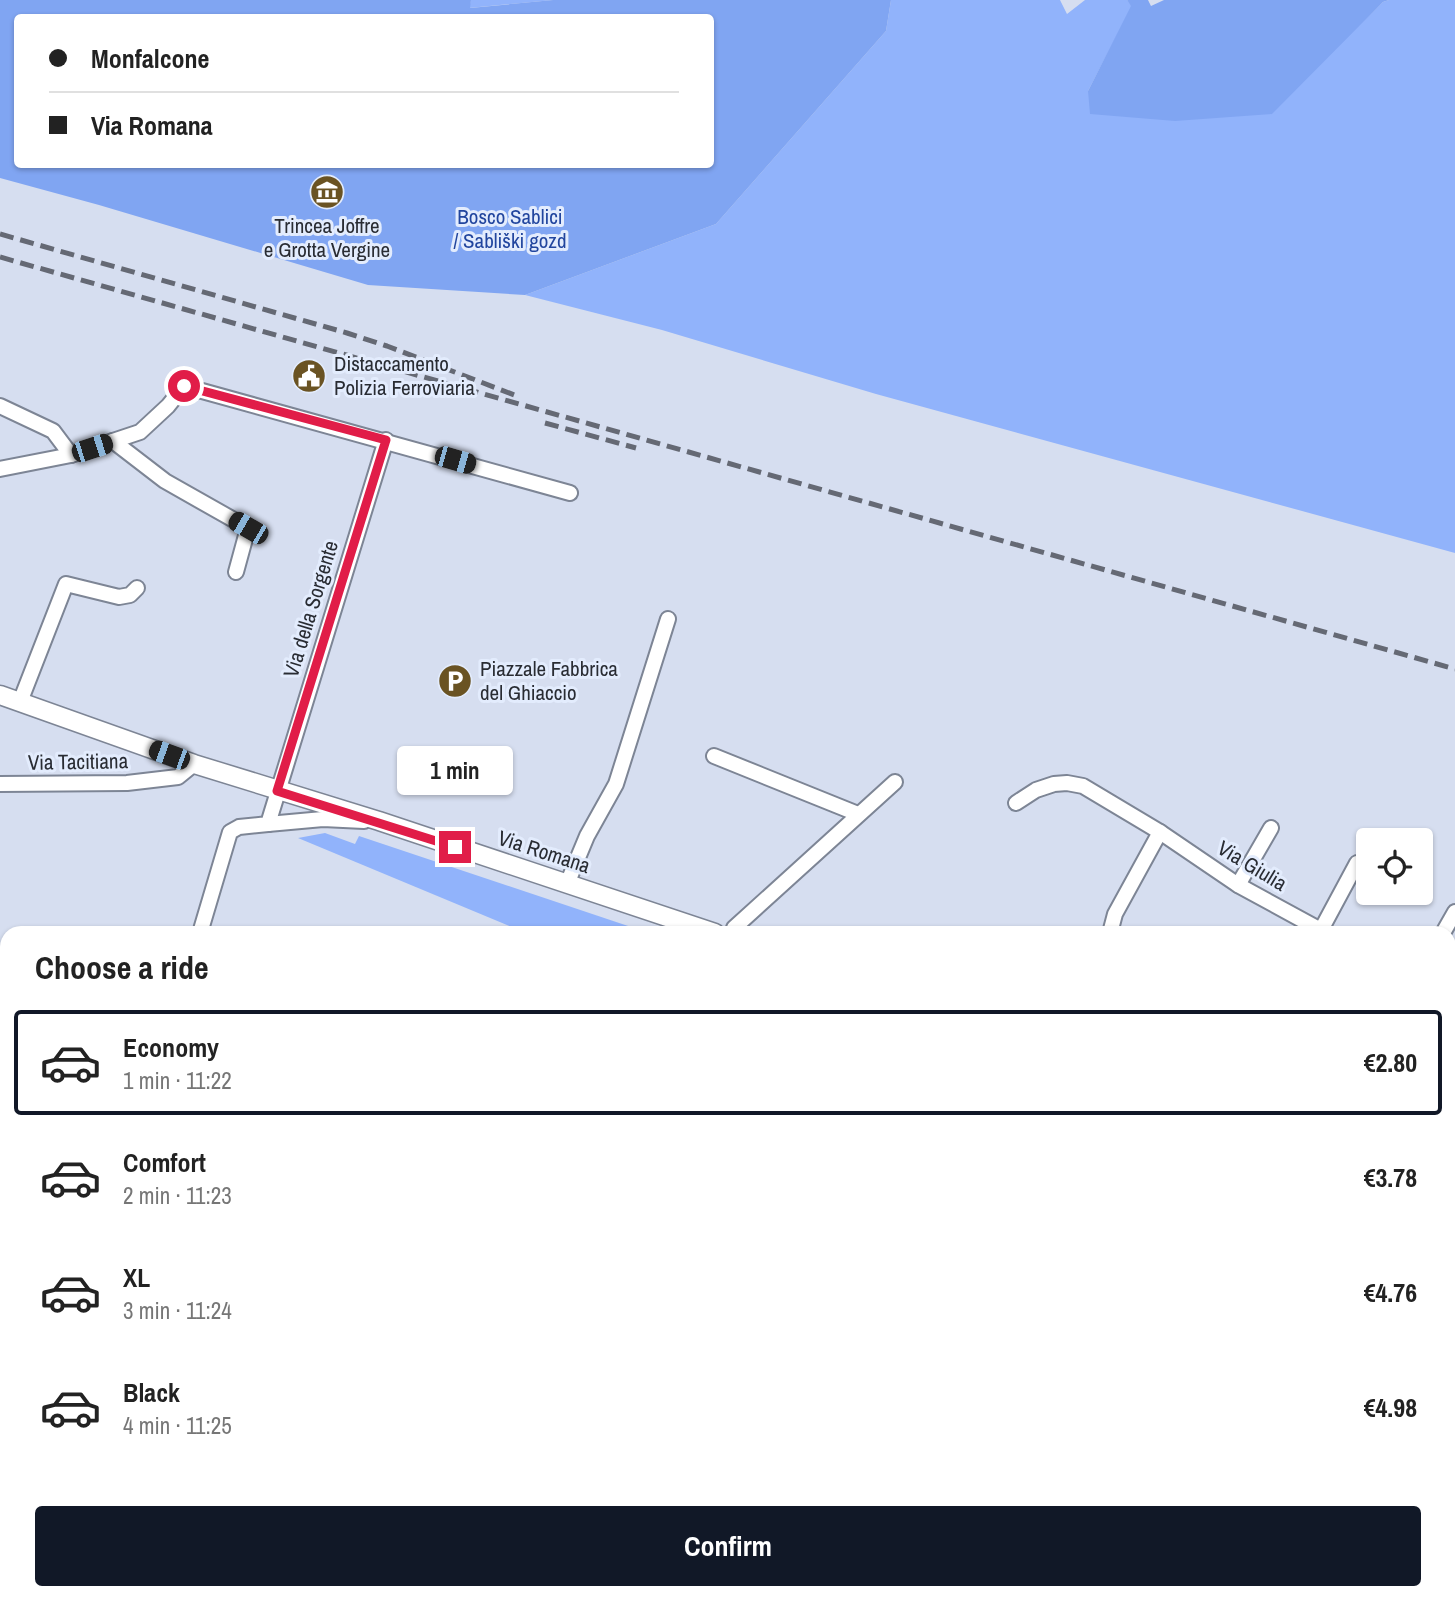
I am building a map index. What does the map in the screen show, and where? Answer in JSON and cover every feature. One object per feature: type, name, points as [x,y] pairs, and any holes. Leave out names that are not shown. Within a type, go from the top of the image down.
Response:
[{"type":"street","points":[[0,469],[71,454],[140,432],[168,407],[184,386],[570,493]]},
{"type":"street","points":[[0,406],[53,431],[71,454]]},
{"type":"street","name":"Via della Sorgente","points":[[268,824],[386,440]]},
{"type":"street","points":[[113,441],[165,481],[248,528],[236,572]]},
{"type":"street","points":[[20,702],[66,584],[119,597],[130,595],[138,588]]},
{"type":"street","points":[[567,884],[587,836],[616,784],[668,619]]},
{"type":"street","name":"Via Romana","points":[[0,695],[194,765],[379,821],[694,926]]},
{"type":"street","points":[[714,756],[858,814]]},
{"type":"street","name":"Via Tacitiana","points":[[0,784],[127,783],[178,777],[194,765]]},
{"type":"street","points":[[736,926],[895,782]]},
{"type":"street","name":"Via Giulia","points":[[1016,803],[1036,790],[1067,783],[1083,786],[1160,832],[1238,885],[1314,926]]},
{"type":"street","points":[[202,926],[230,832],[239,827],[323,819],[379,821]]},
{"type":"street","points":[[1238,885],[1271,828]]},
{"type":"street","points":[[1112,926],[1115,914],[1160,832]]},
{"type":"street","points":[[1326,926],[1356,865]]},
{"type":"shaded area","points":[[471,0],[553,0],[469,8]]},
{"type":"shaded area","points":[[891,0],[1060,0],[1067,14],[1085,0],[1127,0],[1132,6],[1088,91],[1344,40],[1383,2],[1389,0],[1455,0],[1455,553],[876,394],[662,330],[525,295],[716,224],[886,31]]},
{"type":"shaded area","points":[[325,833],[355,844],[359,836],[628,926],[509,926],[298,838]]},
{"type":"green space","name":"Bosco Sablici / Sabliški gozd","points":[[0,0],[471,0],[470,8],[553,0],[891,0],[886,31],[716,224],[525,295],[368,285],[0,178]]},
{"type":"green space","points":[[1127,0],[1148,0],[1151,6],[1164,0],[1389,0],[1383,2],[1272,114],[1175,121],[1090,114],[1088,91],[1131,6]]},
{"type":"railway","points":[[0,234],[347,333],[517,396]]},
{"type":"railway","points":[[0,257],[1455,669]]},
{"type":"railway","points":[[545,423],[636,448]]},
{"type":"place","name":"Trincea Joffre e Grotta Vergine","points":[[327,192]]},
{"type":"place","name":"Distaccamento Polizia Ferroviaria","points":[[309,376]]},
{"type":"place","name":"Piazzale Fabbrica del Ghiaccio","points":[[455,681]]},
{"type":"route","points":[[184,386],[386,440],[277,791],[455,847]]}]
